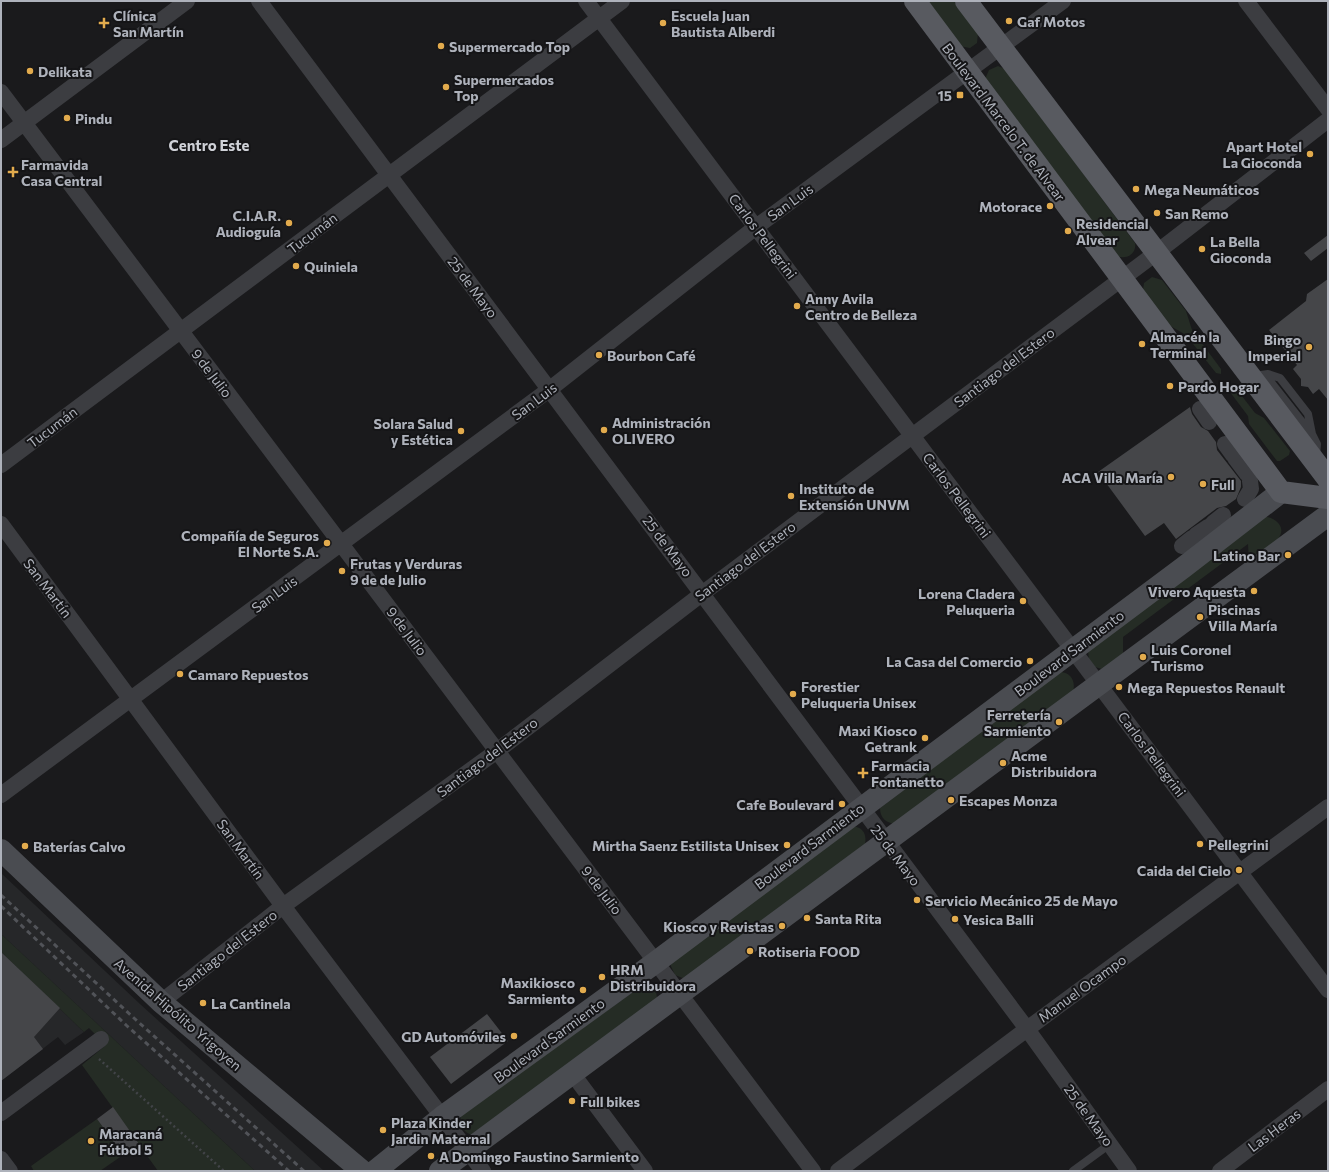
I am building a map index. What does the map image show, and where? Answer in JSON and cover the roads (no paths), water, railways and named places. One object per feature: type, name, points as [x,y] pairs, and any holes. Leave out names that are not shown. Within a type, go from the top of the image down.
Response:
[{"type":"main road","name":"Boulevard Marcelo T. de Alvear","points":[[915,1],[1280,492]]},
{"type":"main road","points":[[966,1],[1249,376],[1300,427],[1322,472]]},
{"type":"main road","points":[[1280,492],[1328,498]]},
{"type":"main road","name":"Boulevard Sarmiento","points":[[375,1171],[442,1117],[656,962],[1074,649],[1280,492]]},
{"type":"main road","points":[[440,1171],[1328,515]]},
{"type":"main road","name":"Avenida Hipólito Yrigoyen","points":[[1,850],[162,1002],[362,1171]]},
{"type":"street","points":[[1,140],[187,1]]},
{"type":"street","name":"25 de Mayo","points":[[259,1],[703,593],[1027,1029],[1110,1144],[1125,1169]]},
{"type":"street","name":"Carlos Pellegrini","points":[[586,1],[912,436],[1074,649],[1328,990]]},
{"type":"street","name":"Tucumán","points":[[1,465],[622,1]]},
{"type":"street","name":"San Luis","points":[[1,795],[550,389],[756,227],[1063,1]]},
{"type":"street","points":[[1246,1],[1328,109]]},
{"type":"street","name":"9 de Julio","points":[[1,92],[813,1171]]},
{"type":"street","name":"Santiago del Estero","points":[[162,1002],[283,906],[496,750],[1156,253],[1328,120]]},
{"type":"street","points":[[1200,409],[1209,422]]},
{"type":"street","points":[[1231,452],[1249,478],[1251,489],[1246,499]]},
{"type":"street","name":"San Martín","points":[[1,524],[283,906],[483,1171]]},
{"type":"street","name":"Manuel Ocampo","points":[[838,1171],[1027,1029],[1241,873],[1328,807]]},
{"type":"street","points":[[1,1113],[101,1039]]},
{"type":"street","points":[[572,1073],[645,1171]]},
{"type":"street","name":"Las Heras","points":[[1220,1171],[1328,1089]]},
{"type":"street","points":[[1,1159],[10,1171]]},
{"type":"lane","points":[[1073,1171],[1110,1144]]},
{"type":"railway","points":[[1,895],[135,1019],[304,1171]]},
{"type":"railway","points":[[1,906],[126,1025],[289,1171]]},
{"type":"place","name":"Gaf Motos","points":[[1009,21]]},
{"type":"place","name":"Clínica San Martín","points":[[104,23]]},
{"type":"place","name":"Escuela Juan Bautista Alberdi","points":[[663,23]]},
{"type":"place","name":"Supermercado Top","points":[[441,46]]},
{"type":"place","name":"Delikata","points":[[30,71]]},
{"type":"place","name":"Supermercados Top","points":[[446,87]]},
{"type":"place","name":"15","points":[[960,95]]},
{"type":"place","name":"Pindu","points":[[67,118]]},
{"type":"place","name":"Apart Hotel La Gioconda","points":[[1310,154]]},
{"type":"place","name":"Farmavida Casa Central","points":[[13,172]]},
{"type":"place","name":"Mega Neumáticos","points":[[1136,189]]},
{"type":"place","name":"Motorace","points":[[1050,206]]},
{"type":"place","name":"San Remo","points":[[1157,213]]},
{"type":"place","name":"C.I.A.R. Audioguía","points":[[289,223]]},
{"type":"place","name":"Residencial Alvear","points":[[1068,231]]},
{"type":"place","name":"La Bella Gioconda","points":[[1202,249]]},
{"type":"place","name":"Quiniela","points":[[296,266]]},
{"type":"place","name":"Anny Avila Centro de Belleza","points":[[797,306]]},
{"type":"place","name":"Almacén la Terminal","points":[[1142,344]]},
{"type":"place","name":"Bingo Imperial","points":[[1309,347]]},
{"type":"place","name":"Bourbon Café","points":[[599,355]]},
{"type":"place","name":"Pardo Hogar","points":[[1170,386]]},
{"type":"place","name":"Administración OLIVERO","points":[[604,430]]},
{"type":"place","name":"Solara Salud y Estética","points":[[461,431]]},
{"type":"place","name":"ACA Villa María","points":[[1171,477]]},
{"type":"place","name":"Full","points":[[1203,484]]},
{"type":"place","name":"Instituto de Extensión UNVM","points":[[791,496]]},
{"type":"place","name":"Compañía de Seguros El Norte S.A.","points":[[327,543]]},
{"type":"place","name":"Latino Bar","points":[[1288,555]]},
{"type":"place","name":"Frutas y Verduras 9 de de Julio","points":[[342,571]]},
{"type":"place","name":"Vivero Aquesta","points":[[1254,591]]},
{"type":"place","name":"Lorena Cladera Peluqueria","points":[[1023,601]]},
{"type":"place","name":"Piscinas Villa María","points":[[1200,617]]},
{"type":"place","name":"Luis Coronel Turismo","points":[[1143,657]]},
{"type":"place","name":"La Casa del Comercio","points":[[1030,661]]},
{"type":"place","name":"Camaro Repuestos","points":[[180,674]]},
{"type":"place","name":"Mega Repuestos Renault","points":[[1119,687]]},
{"type":"place","name":"Forestier Peluqueria Unisex","points":[[793,694]]},
{"type":"place","name":"Ferretería Sarmiento","points":[[1059,722]]},
{"type":"place","name":"Maxi Kiosco Getrank","points":[[925,738]]},
{"type":"place","name":"Acme Distribuidora","points":[[1003,763]]},
{"type":"place","name":"Farmacia Fontanetto","points":[[863,773]]},
{"type":"place","name":"Escapes Monza","points":[[951,800]]},
{"type":"place","name":"Cafe Boulevard","points":[[842,804]]},
{"type":"place","name":"Pellegrini","points":[[1200,844]]},
{"type":"place","name":"Mirtha Saenz Estilista Unisex","points":[[787,845]]},
{"type":"place","name":"Baterías Calvo","points":[[25,846]]},
{"type":"place","name":"Caida del Cielo","points":[[1239,870]]},
{"type":"place","name":"Servicio Mecánico 25 de Mayo","points":[[917,900]]},
{"type":"place","name":"Santa Rita","points":[[807,918]]},
{"type":"place","name":"Yesica Balli","points":[[955,919]]},
{"type":"place","name":"Kiosco y Revistas","points":[[782,926]]},
{"type":"place","name":"Rotiseria FOOD","points":[[750,951]]},
{"type":"place","name":"HRM Distribuidora","points":[[602,977]]},
{"type":"place","name":"Maxikiosco Sarmiento","points":[[583,990]]},
{"type":"place","name":"La Cantinela","points":[[203,1003]]},
{"type":"place","name":"GD Automóviles","points":[[514,1036]]},
{"type":"place","name":"Full bikes","points":[[572,1101]]},
{"type":"place","name":"Plaza Kinder Jardin Maternal","points":[[383,1130]]},
{"type":"place","name":"Maracaná Fútbol 5","points":[[91,1141]]},
{"type":"place","name":"A Domingo Faustino Sarmiento","points":[[431,1156]]},
{"type":"district","name":"Centro Este","points":[[209,145]]}]
